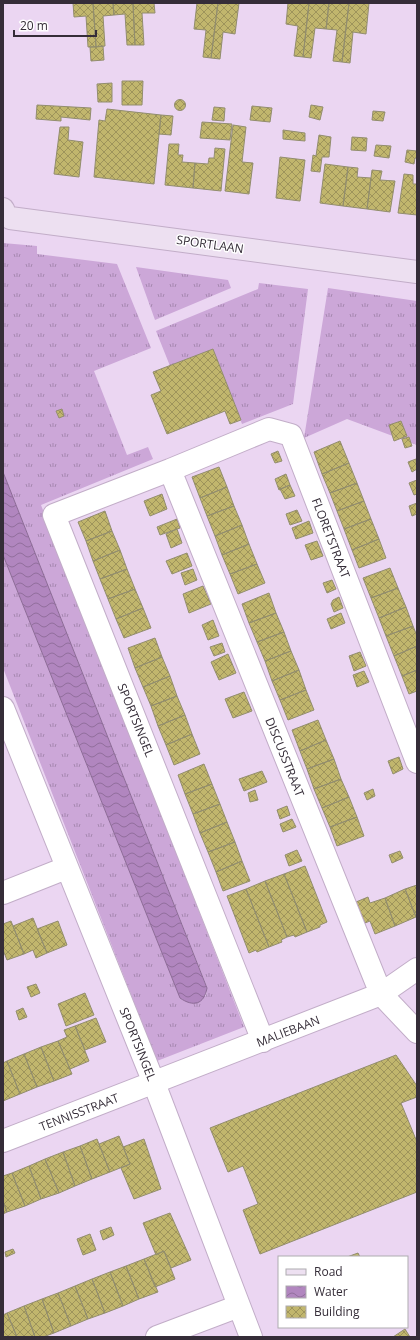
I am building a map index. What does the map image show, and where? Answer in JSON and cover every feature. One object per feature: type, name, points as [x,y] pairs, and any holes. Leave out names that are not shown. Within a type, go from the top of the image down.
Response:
[{"type":"street","name":"SPORTLAAN","points":[[4,212],[10,218],[417,272]]},
{"type":"street","name":"FLORETSTRAAT","points":[[170,470],[269,429],[291,435],[417,762]]},
{"type":"street","name":"DISCUSSTRAAT","points":[[170,470],[381,994],[417,1032]]},
{"type":"street","name":"SPORTSINGEL","points":[[170,470],[54,515],[263,1041]]},
{"type":"street","name":"SPORTSINGEL","points":[[3,708],[66,868],[154,1083],[251,1337]]},
{"type":"street","points":[[3,893],[66,868]]},
{"type":"street","name":"MALIEBAAN","points":[[154,1083],[381,994],[417,969]]},
{"type":"street","name":"TENNISSTRAAT","points":[[3,1141],[154,1083]]},
{"type":"street","points":[[157,1337],[239,1306]]},
{"type":"green space","points":[[3,243],[37,246],[37,254],[117,264],[151,348],[94,371],[127,455],[148,447],[153,459],[41,505],[244,1027],[157,1061],[3,668],[3,555],[180,998],[206,996],[207,987],[3,472]]},
{"type":"green space","points":[[136,267],[228,280],[231,288],[155,320]]},
{"type":"green space","points":[[259,283],[308,289],[293,404],[242,424],[213,349],[170,366],[156,331],[258,289]]},
{"type":"green space","points":[[328,288],[417,301],[417,445],[347,419],[304,438]]},
{"type":"water","points":[[3,472],[207,988],[206,994],[201,1001],[197,1003],[189,1003],[180,998],[3,555]]},
{"type":"building","points":[[73,3],[93,3],[96,47],[88,47],[86,16],[74,17]]},
{"type":"building","points":[[93,3],[113,3],[114,15],[103,16],[105,46],[96,47]]},
{"type":"building","points":[[113,3],[133,3],[135,45],[127,45],[125,14],[114,15]]},
{"type":"building","points":[[133,3],[154,3],[155,13],[142,13],[144,45],[135,45]]},
{"type":"building","points":[[197,3],[218,3],[211,58],[203,57],[206,30],[194,29]]},
{"type":"building","points":[[218,3],[239,3],[235,34],[223,32],[220,59],[211,58]]},
{"type":"building","points":[[288,3],[309,3],[303,57],[294,56],[298,26],[286,24]]},
{"type":"building","points":[[309,3],[329,3],[326,29],[315,28],[311,58],[303,57]]},
{"type":"building","points":[[329,3],[349,3],[342,62],[333,61],[337,30],[326,29]]},
{"type":"building","points":[[349,3],[369,3],[366,34],[353,32],[350,63],[342,62]]},
{"type":"building","points":[[103,46],[104,60],[91,61],[90,47]]},
{"type":"building","points":[[122,81],[143,81],[142,105],[122,105]]},
{"type":"building","points":[[112,83],[112,102],[98,102],[97,84]]},
{"type":"building","points":[[178,100],[182,100],[184,101],[184,109],[178,110],[175,107],[175,103]]},
{"type":"building","points":[[37,105],[91,108],[90,120],[61,117],[61,121],[36,119]]},
{"type":"building","points":[[311,105],[323,107],[320,120],[309,117]]},
{"type":"building","points":[[252,106],[272,108],[270,122],[250,120]]},
{"type":"building","points":[[214,107],[225,108],[224,121],[212,120]]},
{"type":"building","points":[[107,109],[161,115],[154,184],[94,177],[99,120],[105,121]]},
{"type":"building","points":[[373,111],[385,112],[383,121],[372,120]]},
{"type":"building","points":[[161,115],[173,116],[171,135],[159,134]]},
{"type":"building","points":[[202,122],[232,124],[230,140],[200,138]]},
{"type":"building","points":[[233,125],[246,127],[242,162],[253,163],[249,194],[225,191]]},
{"type":"building","points":[[60,127],[69,127],[68,140],[83,142],[79,177],[54,174]]},
{"type":"building","points":[[283,130],[305,133],[305,141],[283,139]]},
{"type":"building","points":[[319,135],[331,137],[329,157],[322,157],[320,172],[311,171],[313,155],[316,156]]},
{"type":"building","points":[[352,137],[367,138],[366,151],[351,150]]},
{"type":"building","points":[[169,144],[179,144],[178,155],[183,155],[182,162],[195,163],[193,188],[165,185]]},
{"type":"building","points":[[376,145],[391,146],[389,158],[374,156]]},
{"type":"building","points":[[215,148],[225,149],[221,191],[193,188],[195,163],[208,164],[209,158],[214,158]]},
{"type":"building","points":[[407,150],[417,151],[417,158],[415,158],[414,164],[405,162]]},
{"type":"building","points":[[280,157],[305,160],[300,201],[276,198]]},
{"type":"building","points":[[325,164],[348,167],[343,206],[320,203]]},
{"type":"building","points":[[348,167],[358,168],[357,177],[371,178],[367,209],[343,206]]},
{"type":"building","points":[[372,170],[382,171],[380,180],[395,181],[390,212],[367,209]]},
{"type":"building","points":[[404,174],[413,175],[413,184],[417,184],[417,215],[398,213]]},
{"type":"building","points":[[213,349],[241,420],[230,424],[225,411],[167,434],[151,395],[161,391],[153,372]]},
{"type":"building","points":[[62,409],[64,416],[59,418],[56,411]]},
{"type":"building","points":[[401,421],[407,436],[394,441],[389,425]]},
{"type":"building","points":[[409,437],[412,446],[405,448],[402,439]]},
{"type":"building","points":[[340,441],[349,463],[322,474],[314,452]]},
{"type":"building","points":[[278,451],[282,461],[275,463],[271,454]]},
{"type":"building","points":[[416,459],[417,469],[412,472],[408,462]]},
{"type":"building","points":[[349,463],[357,483],[330,493],[322,474]]},
{"type":"building","points":[[219,467],[227,487],[200,498],[192,477]]},
{"type":"building","points":[[286,474],[290,485],[279,490],[275,479]]},
{"type":"building","points":[[417,480],[417,494],[414,495],[409,483]]},
{"type":"building","points":[[357,483],[364,501],[337,511],[330,493]]},
{"type":"building","points":[[290,485],[295,496],[285,499],[280,489]]},
{"type":"building","points":[[227,487],[234,506],[207,516],[200,498]]},
{"type":"building","points":[[162,494],[167,509],[150,516],[144,501]]},
{"type":"building","points":[[364,501],[371,519],[344,529],[337,511]]},
{"type":"building","points":[[417,503],[417,514],[412,516],[409,506]]},
{"type":"building","points":[[234,506],[242,525],[215,536],[207,516]]},
{"type":"building","points":[[297,510],[302,521],[290,525],[286,514]]},
{"type":"building","points":[[105,511],[112,531],[86,541],[78,522]]},
{"type":"building","points":[[177,519],[180,528],[160,535],[157,527]]},
{"type":"building","points":[[371,519],[379,539],[352,550],[344,529]]},
{"type":"building","points":[[309,521],[313,533],[296,539],[292,528]]},
{"type":"building","points":[[242,525],[249,544],[222,555],[215,536]]},
{"type":"building","points":[[177,529],[182,543],[171,548],[166,534]]},
{"type":"building","points":[[112,531],[120,550],[93,561],[86,541]]},
{"type":"building","points":[[379,539],[386,558],[359,568],[352,550]]},
{"type":"building","points":[[317,541],[323,556],[311,560],[305,545]]},
{"type":"building","points":[[249,544],[257,564],[230,574],[222,555]]},
{"type":"building","points":[[120,550],[127,569],[100,579],[93,561]]},
{"type":"building","points":[[187,553],[192,566],[172,574],[166,561]]},
{"type":"building","points":[[257,564],[265,583],[238,594],[230,574]]},
{"type":"building","points":[[390,568],[398,588],[371,598],[363,578]]},
{"type":"building","points":[[127,569],[135,589],[108,599],[100,579]]},
{"type":"building","points":[[193,569],[197,580],[185,585],[181,573]]},
{"type":"building","points":[[332,580],[336,589],[327,593],[323,583]]},
{"type":"building","points":[[203,586],[211,604],[189,613],[183,594]]},
{"type":"building","points":[[398,588],[406,607],[379,618],[371,598]]},
{"type":"building","points":[[135,589],[143,608],[116,619],[108,599]]},
{"type":"building","points":[[269,593],[276,613],[249,623],[242,604]]},
{"type":"building","points":[[339,597],[343,608],[334,612],[331,604],[333,600]]},
{"type":"building","points":[[406,607],[413,626],[386,636],[379,618]]},
{"type":"building","points":[[143,608],[151,628],[124,638],[116,619]]},
{"type":"building","points":[[276,613],[284,632],[257,642],[249,623]]},
{"type":"building","points":[[341,613],[345,623],[331,629],[327,619]]},
{"type":"building","points":[[213,620],[219,636],[208,640],[202,625]]},
{"type":"building","points":[[413,626],[417,636],[417,646],[394,656],[386,636]]},
{"type":"building","points":[[284,632],[291,651],[265,661],[257,642]]},
{"type":"building","points":[[155,638],[162,657],[135,668],[128,648]]},
{"type":"building","points":[[222,643],[225,652],[214,656],[210,647]]},
{"type":"building","points":[[417,646],[417,670],[402,676],[394,656]]},
{"type":"building","points":[[291,651],[299,670],[272,681],[265,661]]},
{"type":"building","points":[[360,652],[366,666],[354,671],[349,656]]},
{"type":"building","points":[[228,654],[236,673],[219,680],[211,662]]},
{"type":"building","points":[[162,657],[170,676],[143,687],[135,668]]},
{"type":"building","points":[[299,670],[306,690],[280,700],[272,681]]},
{"type":"building","points":[[417,670],[417,691],[409,694],[402,676]]},
{"type":"building","points":[[364,671],[369,682],[357,687],[353,675]]},
{"type":"building","points":[[170,676],[177,696],[151,706],[143,687]]},
{"type":"building","points":[[306,690],[314,710],[288,720],[280,700]]},
{"type":"building","points":[[244,692],[252,711],[233,718],[225,699]]},
{"type":"building","points":[[177,696],[185,715],[158,726],[151,706]]},
{"type":"building","points":[[185,715],[192,734],[166,745],[158,726]]},
{"type":"building","points":[[318,720],[326,740],[300,751],[292,730]]},
{"type":"building","points":[[192,734],[200,754],[174,765],[166,745]]},
{"type":"building","points":[[326,740],[334,759],[307,769],[300,751]]},
{"type":"building","points":[[399,757],[403,769],[393,774],[388,761]]},
{"type":"building","points":[[334,759],[341,779],[314,789],[307,769]]},
{"type":"building","points":[[204,764],[212,784],[185,794],[178,775]]},
{"type":"building","points":[[262,771],[267,782],[244,791],[239,779]]},
{"type":"building","points":[[341,779],[349,797],[322,808],[314,789]]},
{"type":"building","points":[[212,784],[220,804],[193,814],[185,794]]},
{"type":"building","points":[[373,789],[375,796],[367,800],[364,793]]},
{"type":"building","points":[[255,790],[258,800],[250,802],[248,793]]},
{"type":"building","points":[[349,797],[357,817],[330,827],[322,808]]},
{"type":"building","points":[[220,804],[227,822],[200,833],[193,814]]},
{"type":"building","points":[[287,806],[290,815],[280,819],[277,810]]},
{"type":"building","points":[[357,817],[364,836],[337,846],[330,827]]},
{"type":"building","points":[[292,819],[296,827],[283,832],[280,824]]},
{"type":"building","points":[[227,822],[235,842],[208,852],[200,833]]},
{"type":"building","points":[[235,842],[242,861],[216,872],[208,852]]},
{"type":"building","points":[[297,850],[302,861],[289,866],[285,855]]},
{"type":"building","points":[[400,851],[403,858],[392,863],[389,855]]},
{"type":"building","points":[[242,861],[250,881],[223,891],[216,872]]},
{"type":"building","points":[[305,866],[327,922],[320,925],[320,927],[307,932],[284,874]]},
{"type":"building","points":[[284,874],[307,932],[295,937],[294,935],[287,937],[265,881]]},
{"type":"building","points":[[265,881],[287,937],[281,940],[282,942],[269,947],[246,889]]},
{"type":"building","points":[[417,885],[417,917],[416,917],[405,889]]},
{"type":"building","points":[[246,889],[269,947],[257,952],[256,950],[249,953],[227,896]]},
{"type":"building","points":[[405,889],[416,917],[395,926],[385,898]]},
{"type":"building","points":[[368,897],[370,903],[385,898],[395,926],[375,934],[370,921],[365,923],[356,902]]},
{"type":"building","points":[[33,918],[47,953],[36,958],[33,950],[24,954],[13,926]]},
{"type":"building","points":[[11,921],[24,954],[7,960],[3,950],[3,924]]},
{"type":"building","points":[[58,921],[67,945],[47,953],[37,929]]},
{"type":"building","points":[[36,984],[40,993],[31,997],[27,987]]},
{"type":"building","points":[[85,993],[94,1015],[66,1026],[58,1004]]},
{"type":"building","points":[[23,1008],[27,1017],[19,1020],[16,1011]]},
{"type":"building","points":[[96,1018],[106,1042],[85,1050],[75,1026]]},
{"type":"building","points":[[75,1026],[89,1061],[70,1069],[58,1041],[67,1037],[64,1030]]},
{"type":"building","points":[[58,1041],[72,1074],[54,1081],[41,1047]]},
{"type":"building","points":[[41,1047],[54,1081],[37,1087],[24,1054]]},
{"type":"building","points":[[24,1054],[37,1087],[20,1094],[7,1061]]},
{"type":"building","points":[[396,1055],[417,1086],[417,1097],[401,1103],[417,1142],[417,1192],[260,1254],[243,1210],[258,1204],[243,1166],[228,1172],[210,1128]]},
{"type":"building","points":[[7,1061],[20,1094],[3,1101],[3,1063]]},
{"type":"building","points":[[119,1136],[130,1164],[110,1172],[99,1144]]},
{"type":"building","points":[[97,1139],[110,1172],[92,1179],[80,1146]]},
{"type":"building","points":[[144,1139],[161,1189],[134,1199],[121,1168],[130,1164],[123,1147]]},
{"type":"building","points":[[80,1146],[92,1179],[75,1186],[63,1152]]},
{"type":"building","points":[[63,1152],[75,1186],[59,1193],[45,1159]]},
{"type":"building","points":[[45,1159],[59,1193],[41,1199],[29,1166]]},
{"type":"building","points":[[29,1166],[41,1199],[25,1206],[12,1173]]},
{"type":"building","points":[[12,1173],[25,1206],[7,1212],[3,1201],[3,1176]]},
{"type":"building","points":[[3,1201],[7,1212],[3,1214]]},
{"type":"building","points":[[170,1213],[191,1260],[171,1268],[164,1251],[156,1255],[143,1223]]},
{"type":"building","points":[[111,1227],[114,1235],[103,1240],[100,1231]]},
{"type":"building","points":[[90,1234],[96,1250],[83,1255],[77,1239]]},
{"type":"building","points":[[13,1249],[15,1253],[6,1257],[5,1252]]},
{"type":"building","points":[[164,1251],[175,1279],[155,1287],[144,1259]]},
{"type":"building","points":[[358,1253],[360,1256],[350,1256]]},
{"type":"building","points":[[144,1259],[158,1292],[139,1299],[126,1266]]},
{"type":"building","points":[[126,1266],[139,1299],[123,1306],[110,1272]]},
{"type":"building","points":[[110,1272],[123,1306],[105,1313],[92,1279]]},
{"type":"building","points":[[92,1279],[105,1313],[88,1319],[75,1286]]},
{"type":"building","points":[[75,1286],[88,1319],[71,1326],[58,1293]]},
{"type":"building","points":[[58,1293],[71,1326],[54,1333],[42,1299]]},
{"type":"building","points":[[42,1299],[54,1333],[43,1337],[35,1337],[24,1306]]},
{"type":"building","points":[[24,1306],[35,1337],[17,1337],[7,1313]]},
{"type":"building","points":[[7,1313],[17,1337],[3,1337],[3,1315]]},
{"type":"building","points":[[405,1329],[410,1337],[393,1337]]}]
